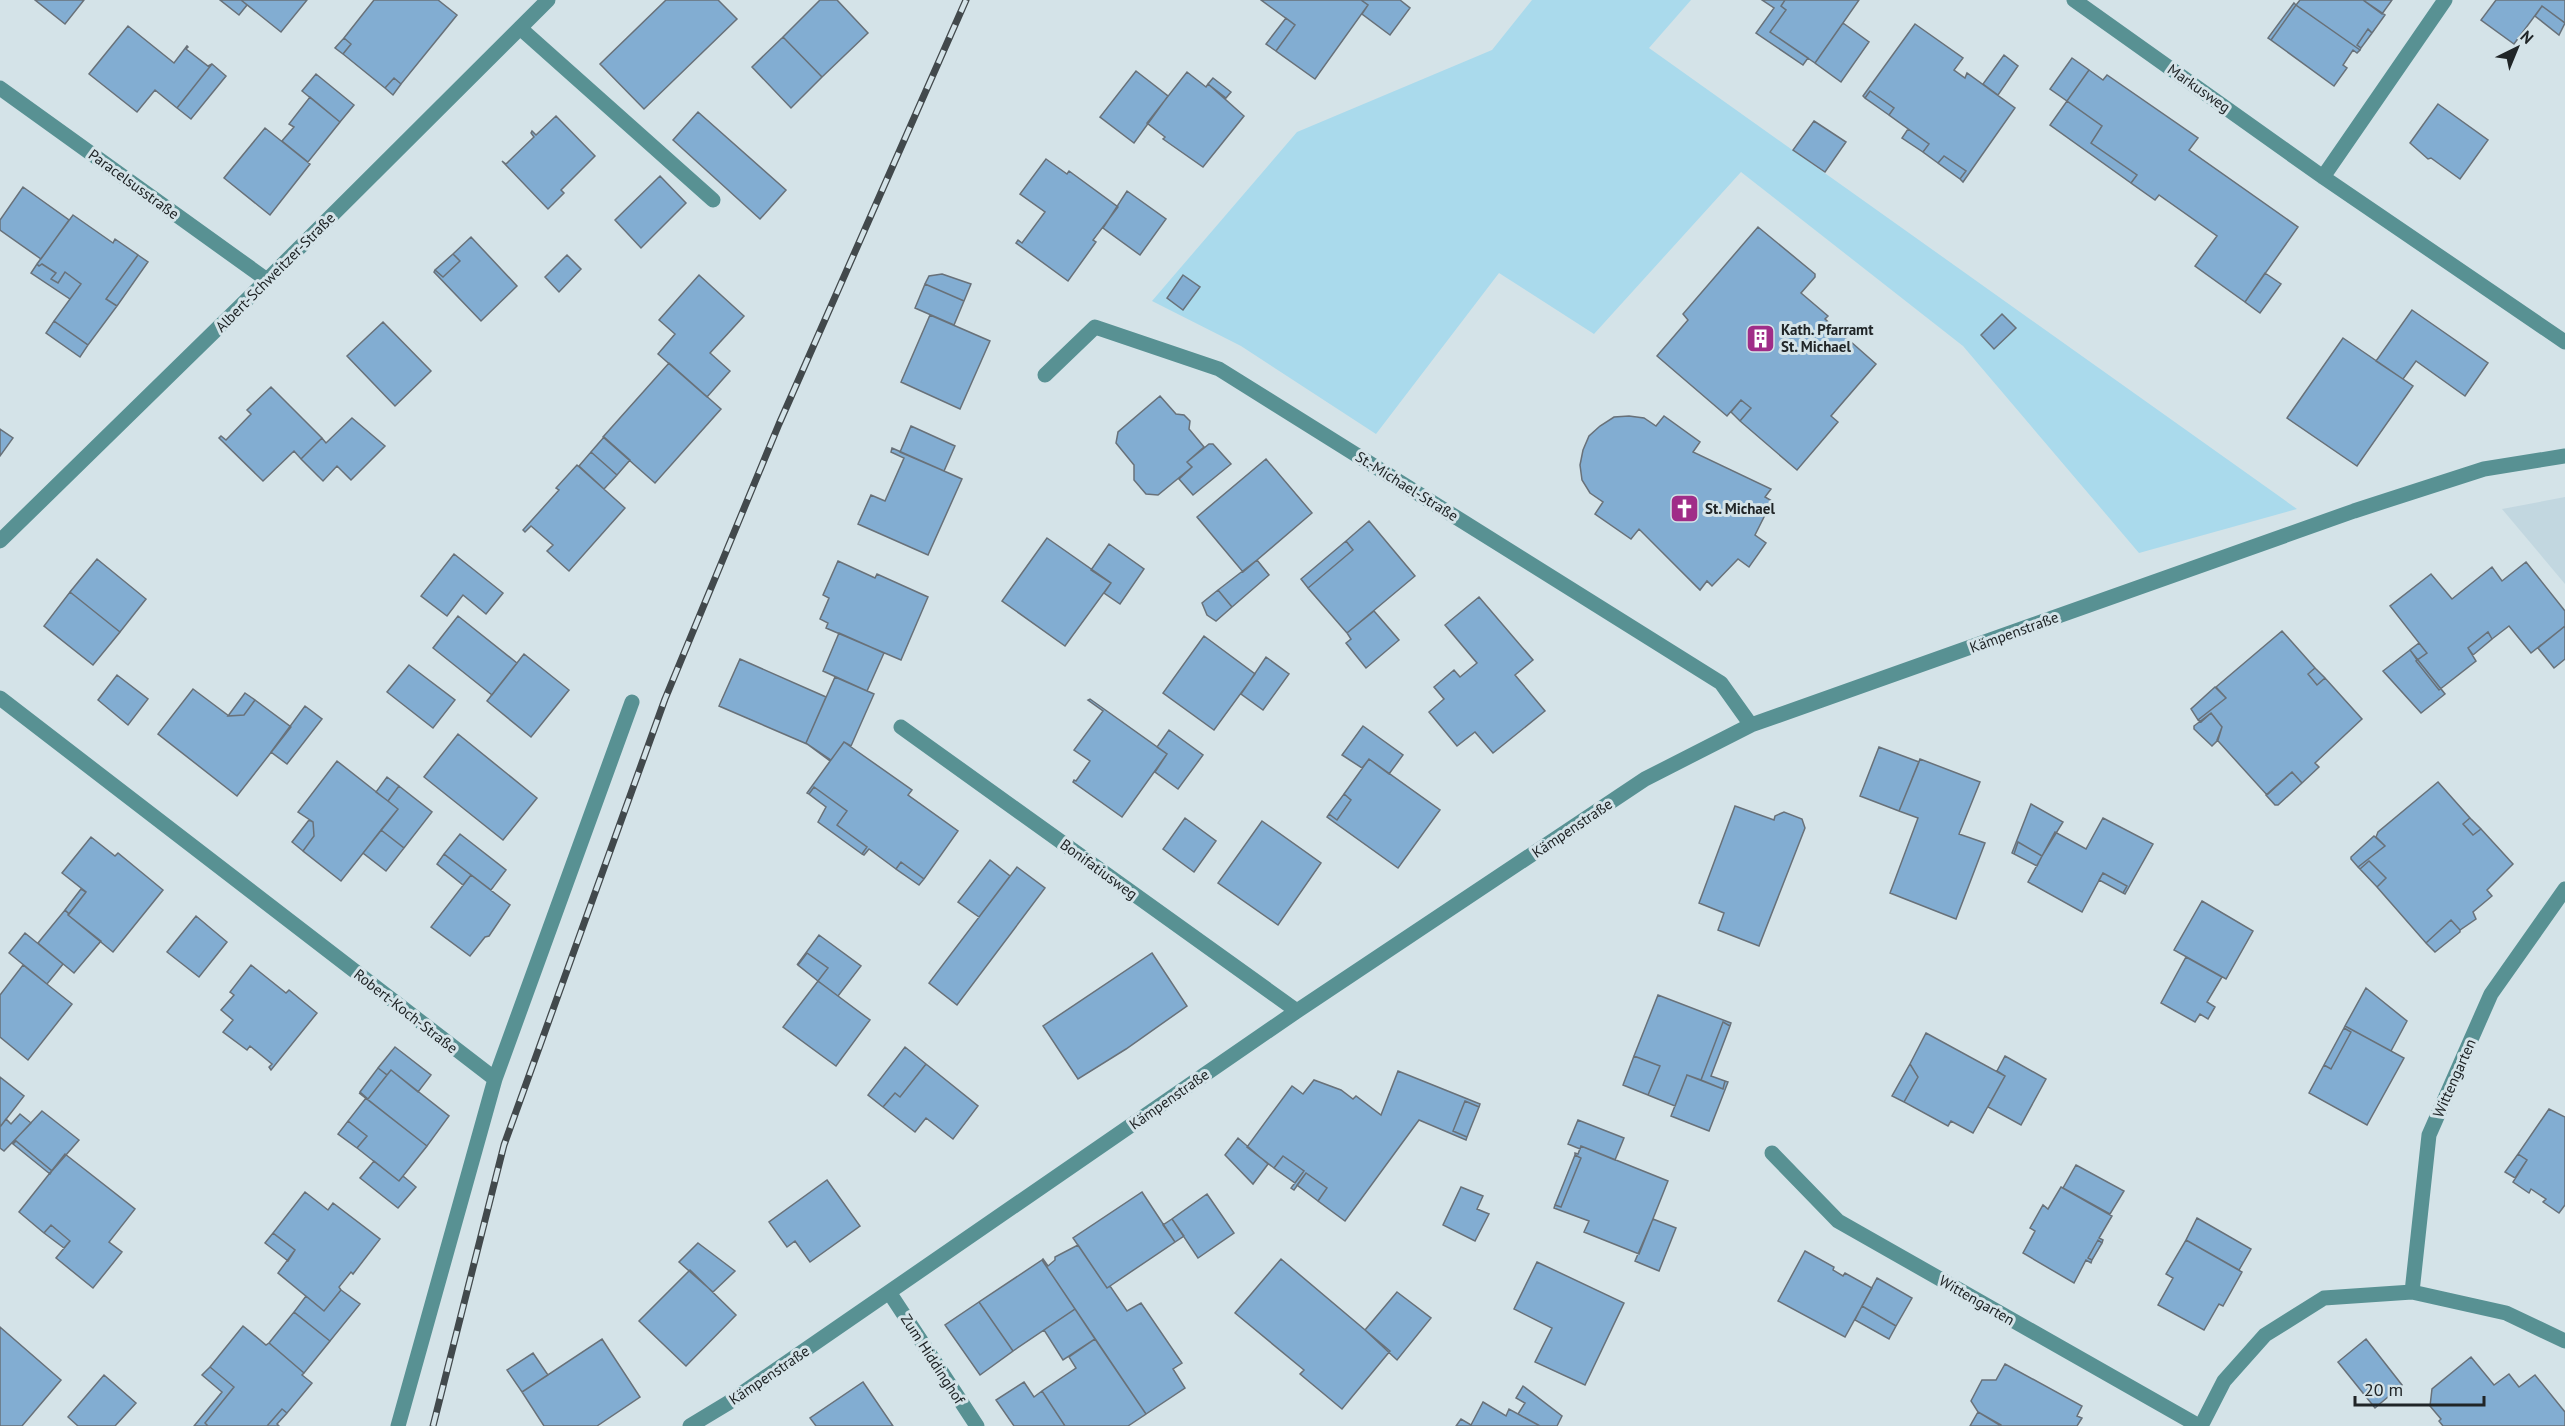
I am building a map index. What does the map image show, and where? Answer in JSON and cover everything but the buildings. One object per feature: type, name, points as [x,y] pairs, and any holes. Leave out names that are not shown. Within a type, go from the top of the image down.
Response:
[{"type":"street","name":"Albert-Schweitzer-Straße","points":[[0,541],[267,280],[548,0]]},
{"type":"street","name":"Markusweg","points":[[2074,0],[2323,177],[2565,342]]},
{"type":"street","points":[[2323,177],[2445,0]]},
{"type":"street","points":[[520,28],[713,200]]},
{"type":"street","name":"Paracelsusstraße","points":[[0,88],[267,280]]},
{"type":"street","name":"St.-Michael-Straße","points":[[1046,375],[1095,327],[1220,369],[1722,683],[1751,726]]},
{"type":"street","name":"Kämpenstraße","points":[[690,1426],[728,1403],[1297,1011],[1645,778],[1751,726],[2354,511],[2484,469],[2565,456]]},
{"type":"street","name":"Robert-Koch-Straße","points":[[0,698],[495,1079]]},
{"type":"street","points":[[398,1426],[495,1079],[632,702]]},
{"type":"street","name":"Bonifatiusweg","points":[[901,727],[1297,1011]]},
{"type":"street","name":"Wittengarten","points":[[2412,1292],[2429,1135],[2491,994],[2565,889]]},
{"type":"street","name":"Wittengarten","points":[[1772,1153],[1838,1221],[2200,1426],[2224,1381],[2265,1335],[2324,1298],[2412,1292],[2506,1313],[2565,1341]]},
{"type":"street","name":"Zum Hiddinghof","points":[[890,1292],[977,1426]]},
{"type":"shaded area","points":[[1532,0],[1691,0],[1649,48],[2297,509],[2139,553],[1963,346],[1741,172],[1594,334],[1499,273],[1376,434],[1241,346],[1152,301],[1297,132],[1492,50]]},
{"type":"shaded area","points":[[2565,497],[2565,584],[2502,509]]},
{"type":"railway","points":[[433,1426],[504,1145],[665,699],[779,424],[966,0]]},
{"type":"place","name":"Kath. Pfarramt St. Michael","points":[[1760,338]]},
{"type":"place","name":"St. Michael","points":[[1684,508]]}]
